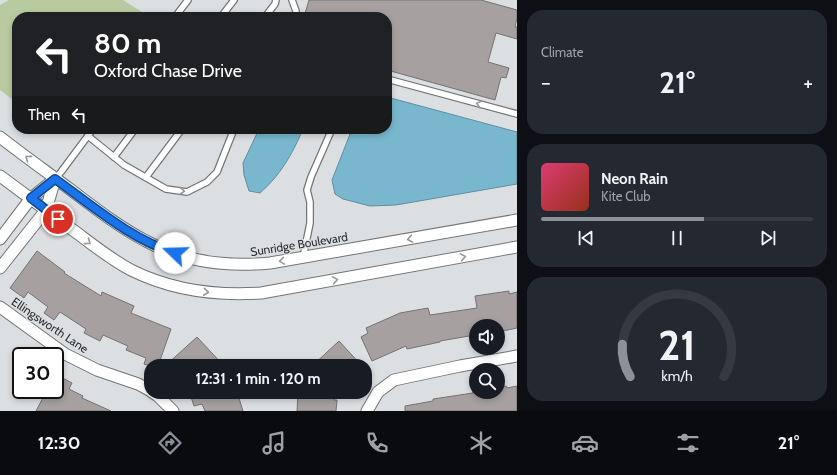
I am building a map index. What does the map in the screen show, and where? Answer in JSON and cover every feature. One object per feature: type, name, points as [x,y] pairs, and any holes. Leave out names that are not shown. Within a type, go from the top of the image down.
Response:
[{"type":"street","name":"Sunridge Boulevard","points":[[0,137],[118,224],[146,241],[165,250],[214,263],[234,265],[270,263],[517,220]]},
{"type":"street","points":[[0,176],[105,254],[131,270],[181,288],[211,293],[261,293],[517,247]]},
{"type":"street","points":[[16,248],[1,238],[31,198],[55,179]]},
{"type":"street","points":[[0,268],[46,210],[55,179]]},
{"type":"street","name":"Ellingsworth Lane","points":[[0,307],[65,354],[97,370],[138,384],[144,388]]},
{"type":"street","points":[[367,411],[378,392],[394,380],[517,356]]},
{"type":"street","name":"Ellingsworth Lane","points":[[161,399],[172,411]]},
{"type":"lane","points":[[179,12],[188,0]]},
{"type":"lane","points":[[225,12],[234,0]]},
{"type":"lane","points":[[269,12],[276,0]]},
{"type":"lane","points":[[292,0],[296,12]]},
{"type":"lane","points":[[392,80],[517,114]]},
{"type":"lane","points":[[114,157],[132,134]]},
{"type":"lane","points":[[146,178],[178,134]]},
{"type":"lane","points":[[55,179],[88,136],[124,165],[146,178],[166,189],[187,192],[207,182],[217,172],[232,134]]},
{"type":"lane","points":[[303,258],[310,223],[310,202],[308,190],[311,176],[330,134]]},
{"type":"green space","points":[[9,0],[123,0],[142,12],[12,12],[12,99],[0,90],[0,5]]},
{"type":"water","points":[[392,98],[517,132],[517,184],[396,205],[370,206],[343,199],[335,194],[332,180],[350,134],[392,134]]},
{"type":"water","points":[[257,134],[301,134],[280,172],[260,193],[249,191],[244,175],[243,163]]},
{"type":"building","points":[[309,0],[481,0],[517,10],[515,27],[517,27],[517,39],[496,33],[488,62],[509,68],[506,78],[501,77],[495,100],[392,71],[392,12],[305,12]]},
{"type":"building","points":[[37,251],[65,272],[64,273],[101,296],[102,292],[134,306],[131,313],[171,329],[160,359],[146,359],[126,350],[128,346],[103,335],[100,341],[84,333],[86,329],[60,312],[54,320],[44,313],[48,307],[28,292],[24,298],[10,288]]},
{"type":"building","points":[[509,291],[509,294],[517,292],[517,328],[505,331],[505,319],[469,319],[469,336],[407,349],[406,346],[372,361],[361,337],[368,333],[366,328],[400,313],[428,308],[430,315],[477,308],[475,296]]},
{"type":"building","points":[[197,337],[217,359],[173,359]]},
{"type":"building","points":[[339,341],[356,359],[320,359]]},
{"type":"building","points":[[64,379],[72,383],[69,389],[83,396],[82,398],[111,411],[36,411],[42,399],[64,399]]},
{"type":"building","points":[[505,386],[507,388],[517,386],[517,411],[405,411],[405,406],[433,401],[433,399],[469,394],[469,399],[505,399]]},
{"type":"building","points":[[192,399],[239,399],[243,411],[205,411],[202,404],[194,406]]},
{"type":"building","points":[[298,399],[337,400],[336,411],[297,411]]},
{"type":"route","points":[[58,219],[31,198],[55,179],[118,224],[146,241],[175,253]]}]
